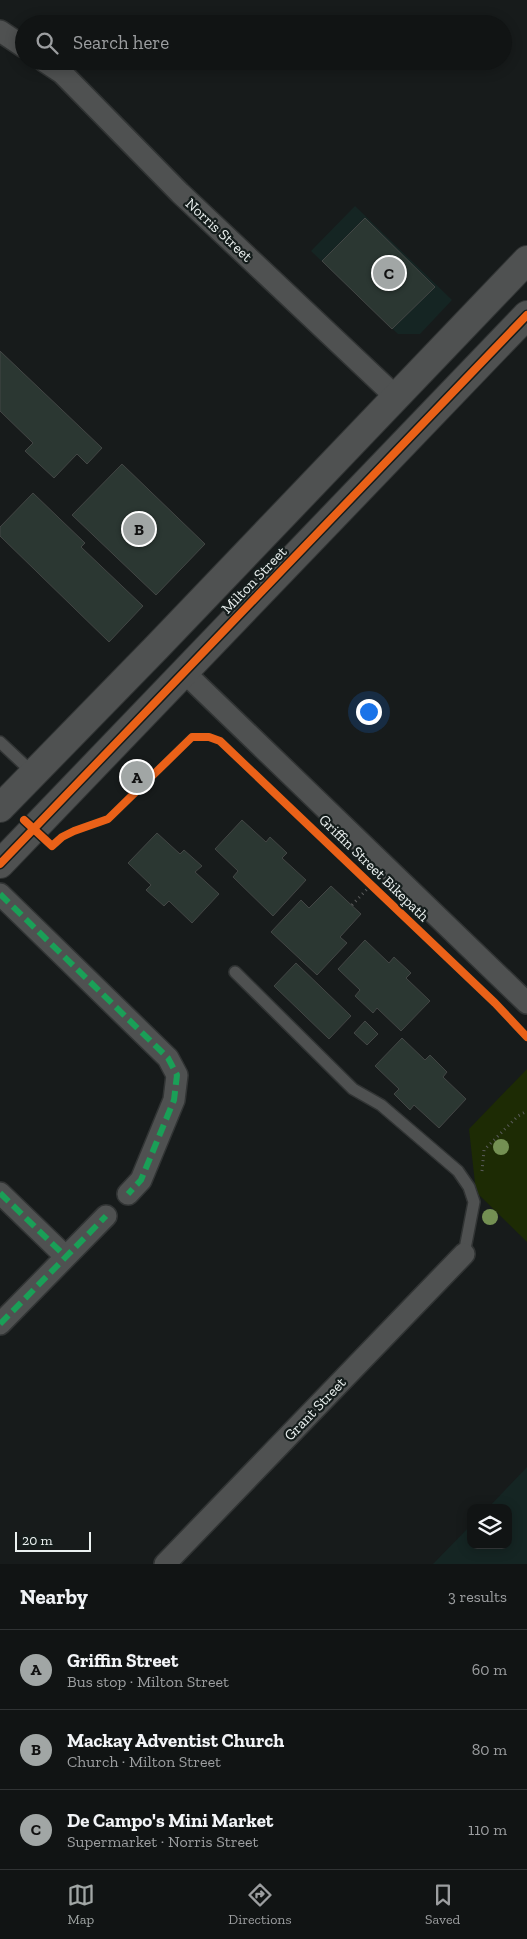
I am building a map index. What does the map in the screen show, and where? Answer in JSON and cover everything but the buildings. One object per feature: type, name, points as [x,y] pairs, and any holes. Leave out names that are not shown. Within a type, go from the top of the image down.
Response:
[{"type":"street","points":[[0,31],[15,41]]},
{"type":"street","name":"Norris Street","points":[[58,70],[180,193],[396,397]]},
{"type":"street","name":"Milton Street","points":[[0,808],[157,647],[527,260]]},
{"type":"street","name":"Milton Street","points":[[0,864],[527,315]]},
{"type":"street","points":[[396,397],[424,423]]},
{"type":"street","points":[[157,647],[527,1003]]},
{"type":"street","points":[[0,894],[168,1058],[177,1075],[174,1100],[141,1180],[128,1194]]},
{"type":"street","points":[[0,1193],[65,1256]]},
{"type":"street","points":[[0,1324],[106,1216]]},
{"type":"street","name":"Grant Street","points":[[165,1564],[464,1254]]},
{"type":"lane","points":[[0,742],[33,773]]},
{"type":"lane","points":[[235,972],[352,1089],[381,1106],[458,1172],[469,1187],[474,1202],[464,1254]]},
{"type":"path","points":[[352,905],[371,885]]},
{"type":"path","points":[[482,1172],[484,1150],[518,1116],[527,1111]]},
{"type":"shaded area","points":[[355,206],[452,300],[420,334],[398,334],[311,251]]},
{"type":"shaded area","points":[[527,1467],[527,1564],[433,1564],[467,1529],[467,1549],[512,1549],[512,1504],[492,1504]]},
{"type":"green space","points":[[527,1069],[527,1242],[476,1192],[469,1129]]},
{"type":"marked path","points":[[0,894],[168,1058],[177,1075],[174,1100],[141,1180],[128,1194]]},
{"type":"marked path","points":[[0,1193],[65,1256]]},
{"type":"marked path","points":[[0,1324],[106,1216]]},
{"type":"cycle path","points":[[0,864],[527,315]]},
{"type":"cycle path","name":"Griffin Street Bikepath","points":[[24,820],[52,846],[62,837],[74,831],[108,819],[192,737],[209,737],[220,741],[495,1003],[527,1037]]},
{"type":"place","name":"De Campo's Mini Market","points":[[389,273]]},
{"type":"place","name":"Mackay Adventist Church","points":[[139,529]]},
{"type":"place","name":"Griffin Street","points":[[137,777]]}]
